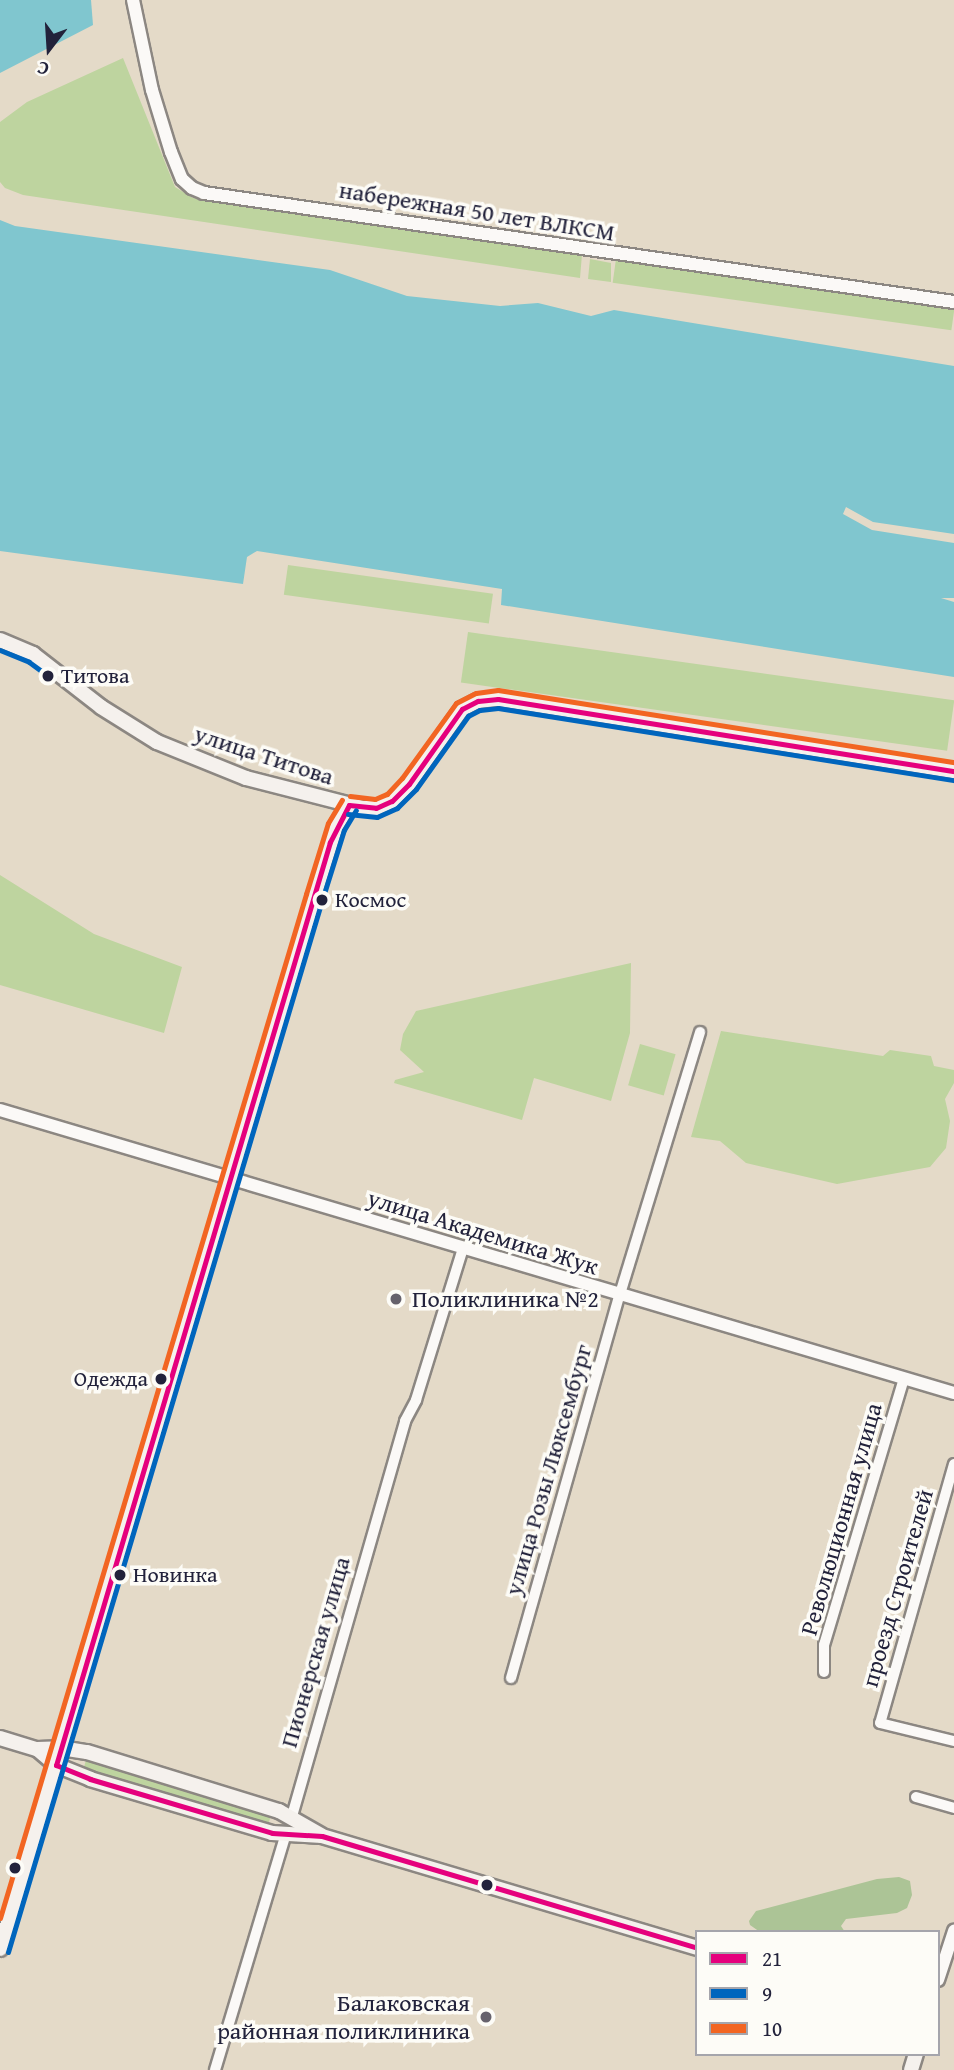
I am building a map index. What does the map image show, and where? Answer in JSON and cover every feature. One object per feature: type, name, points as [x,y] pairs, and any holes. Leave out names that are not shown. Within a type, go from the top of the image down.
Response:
[{"type":"main road","name":"улица Титова","points":[[0,639],[33,654],[101,708],[158,742],[237,775],[349,805],[376,808],[392,801],[409,784],[463,709],[478,701],[498,699],[954,771]]},
{"type":"main road","points":[[0,1949],[232,1179],[330,842],[349,805]]},
{"type":"main road","points":[[0,1738],[37,1749],[61,1748],[87,1752],[292,1816],[322,1836]]},
{"type":"main road","points":[[37,1749],[56,1765],[90,1779],[272,1833],[322,1836],[695,1947]]},
{"type":"main road","name":"Пионерская улица","points":[[286,1834],[292,1816]]},
{"type":"street","name":"набережная 50 лет ВЛКСМ","points":[[133,0],[152,90],[171,152],[183,178],[192,188],[204,192],[954,302]]},
{"type":"street","name":"улица Розы Люксембург","points":[[511,1678],[620,1294],[700,1032]]},
{"type":"street","name":"улица Академика Жук","points":[[0,1111],[954,1393]]},
{"type":"street","name":"Пионерская улица","points":[[292,1816],[405,1421],[416,1400],[463,1248]]},
{"type":"street","name":"Революционная улица","points":[[824,1672],[824,1645],[904,1378]]},
{"type":"street","name":"проезд Строителей","points":[[954,1464],[941,1518],[880,1723],[954,1741]]},
{"type":"street","points":[[916,1797],[954,1808]]},
{"type":"street","name":"Пионерская улица","points":[[215,2070],[286,1834]]},
{"type":"street","points":[[940,1974],[954,1931]]},
{"type":"green space","points":[[123,58],[175,187],[193,198],[582,254],[580,278],[23,195],[5,188],[0,182],[0,122],[27,102]]},
{"type":"green space","points":[[590,259],[611,263],[611,282],[588,279]]},
{"type":"green space","points":[[616,259],[954,307],[951,330],[613,283]]},
{"type":"green space","points":[[288,565],[493,594],[489,624],[284,595]]},
{"type":"green space","points":[[468,632],[954,700],[947,751],[461,683]]},
{"type":"green space","points":[[0,875],[94,934],[182,967],[164,1033],[0,985]]},
{"type":"green space","points":[[631,963],[630,1033],[611,1101],[534,1078],[522,1120],[394,1083],[395,1080],[424,1072],[400,1050],[403,1034],[416,1011]]},
{"type":"green space","points":[[721,1031],[883,1056],[890,1050],[931,1056],[934,1066],[954,1070],[954,1083],[945,1099],[950,1121],[946,1148],[930,1167],[837,1184],[746,1163],[720,1141],[691,1137]]},
{"type":"green space","points":[[640,1044],[676,1054],[664,1096],[628,1085]]},
{"type":"green space","points":[[87,1757],[272,1813],[268,1826],[83,1769]]},
{"type":"green space","points":[[899,1877],[910,1881],[912,1895],[907,1908],[897,1913],[846,1919],[841,1926],[844,1930],[757,1930],[750,1925],[749,1921],[756,1911],[877,1879]]},
{"type":"water","points":[[0,0],[91,0],[93,25],[0,73]]},
{"type":"water","points":[[0,220],[15,226],[330,270],[407,296],[500,306],[538,303],[591,316],[614,310],[954,366],[954,534],[873,522],[846,507],[843,514],[872,530],[954,543],[954,598],[941,598],[954,602],[954,677],[501,605],[502,589],[257,551],[247,557],[243,584],[0,551]]},
{"type":"transit line","name":"9","points":[[0,650],[29,662],[48,676]]},
{"type":"transit line","name":"10","points":[[350,796],[375,799],[387,794],[402,778],[456,703],[476,693],[498,690],[954,762]]},
{"type":"transit line","name":"21","points":[[349,805],[376,808],[392,801],[409,784],[462,709],[478,701],[498,699],[954,771]]},
{"type":"transit line","name":"9","points":[[348,814],[377,817],[397,808],[416,789],[468,716],[480,710],[498,708],[953,780]]},
{"type":"transit line","name":"10","points":[[0,1918],[306,894],[328,823],[342,800]]},
{"type":"transit line","name":"21","points":[[349,805],[330,842],[56,1765],[90,1779],[272,1833],[322,1836],[695,1947]]},
{"type":"transit line","name":"9","points":[[8,1952],[322,900],[344,830],[356,810]]},
{"type":"place","name":"Титова","points":[[48,676]]},
{"type":"place","name":"Космос","points":[[322,900]]},
{"type":"place","name":"Поликлиника №2","points":[[396,1299]]},
{"type":"place","name":"Одежда","points":[[161,1379]]},
{"type":"place","name":"Новинка","points":[[120,1575]]},
{"type":"place","name":"Балаковская районная поликлиника","points":[[486,2017]]}]
